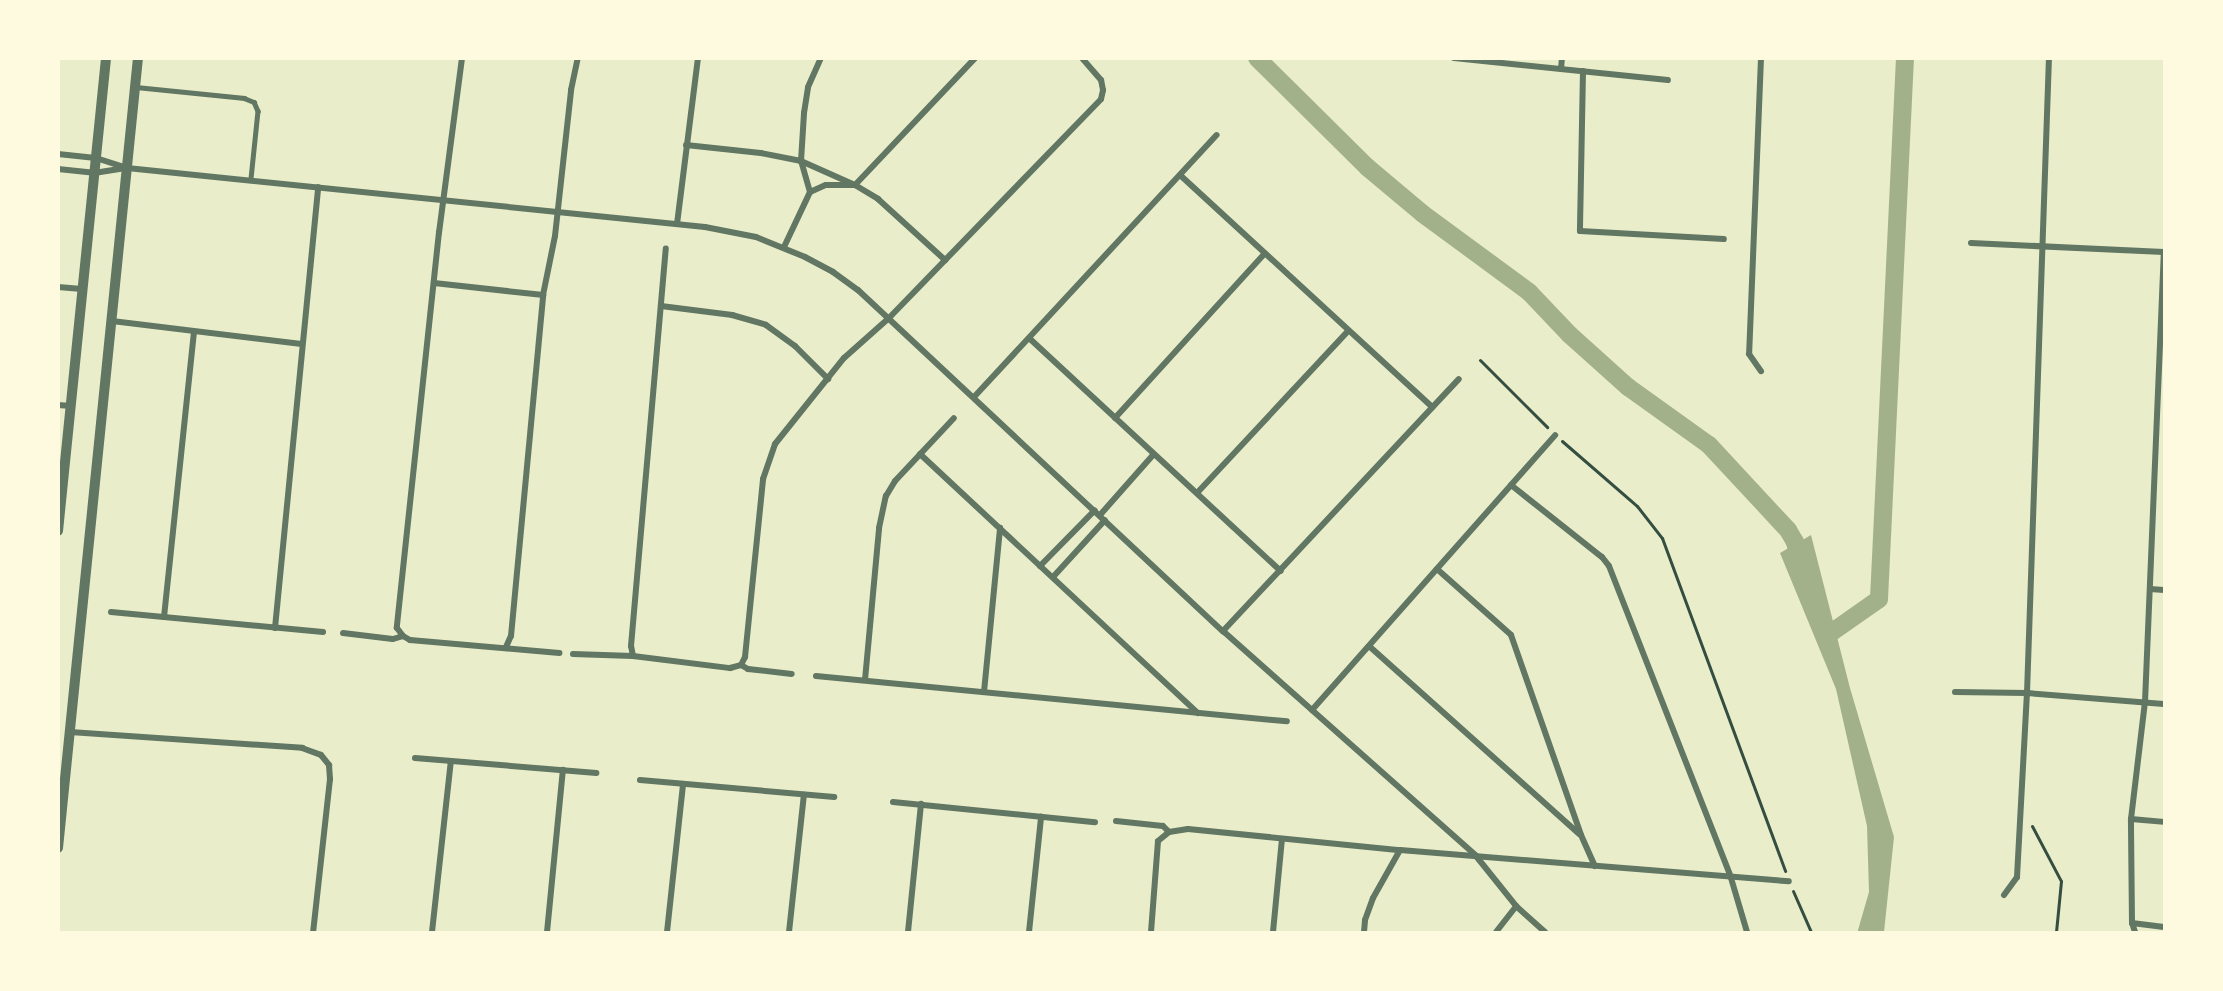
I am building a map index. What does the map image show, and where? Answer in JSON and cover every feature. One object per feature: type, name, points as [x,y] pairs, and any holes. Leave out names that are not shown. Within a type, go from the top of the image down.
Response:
[{"type":"street","points":[[58,531],[106,58]]},
{"type":"street","points":[[58,848],[138,58]]},
{"type":"street","points":[[462,58],[434,283],[397,628],[403,636],[410,640],[559,653]]},
{"type":"street","points":[[506,647],[511,636],[543,295],[557,213],[571,90],[578,58]]},
{"type":"street","points":[[677,224],[698,58]]},
{"type":"street","points":[[810,192],[801,161],[808,87],[821,58]]},
{"type":"street","points":[[784,247],[810,192],[826,185],[855,185],[975,58]]},
{"type":"street","points":[[741,665],[745,657],[766,465],[775,444],[844,358],[888,318],[1101,99],[1103,90],[1101,80],[1082,58]]},
{"type":"street","points":[[1454,58],[1668,80]]},
{"type":"street","points":[[1536,67],[1537,58]]},
{"type":"street","points":[[1561,69],[1562,58]]},
{"type":"street","points":[[1761,58],[1749,354],[1761,371]]},
{"type":"street","points":[[2004,895],[2017,877],[2027,693],[2049,58]]},
{"type":"street","points":[[1583,71],[1580,231],[1724,239]]},
{"type":"street","points":[[974,397],[1217,135]]},
{"type":"street","points":[[686,145],[761,153],[801,161],[855,185],[878,199],[945,260]]},
{"type":"street","points":[[58,154],[96,158],[127,168],[251,179],[731,231],[784,247],[833,272],[858,290],[1223,631],[1476,856],[1516,906],[1545,933]]},
{"type":"street","points":[[58,169],[94,173],[127,168]]},
{"type":"street","points":[[1180,175],[1431,407]]},
{"type":"street","points":[[275,628],[318,187]]},
{"type":"street","points":[[1971,243],[2164,252],[2162,364],[2145,702],[2131,819],[2132,923],[2135,933]]},
{"type":"street","points":[[633,656],[631,646],[666,249]]},
{"type":"street","points":[[1115,418],[1264,254]]},
{"type":"street","points":[[434,283],[543,295]]},
{"type":"street","points":[[58,287],[82,289]]},
{"type":"street","points":[[661,306],[732,315],[766,325],[795,346],[828,379]]},
{"type":"street","points":[[112,321],[194,333],[302,344]]},
{"type":"street","points":[[1197,493],[1348,331]]},
{"type":"street","points":[[164,616],[194,333]]},
{"type":"street","points":[[1029,338],[1281,571]]},
{"type":"street","points":[[1223,631],[1458,379]]},
{"type":"street","points":[[58,405],[71,406]]},
{"type":"street","points":[[865,680],[879,528],[886,496],[895,482],[954,418]]},
{"type":"street","points":[[1312,710],[1555,435]]},
{"type":"street","points":[[920,454],[1198,713]]},
{"type":"street","points":[[1053,578],[1154,454]]},
{"type":"street","points":[[1511,485],[1602,557],[1609,566],[1731,878],[1747,933]]},
{"type":"street","points":[[1040,566],[1095,510]]},
{"type":"street","points":[[984,692],[1000,528]]},
{"type":"street","points":[[1437,569],[1511,635],[1581,835],[1595,866]]},
{"type":"street","points":[[2150,589],[2164,590]]},
{"type":"street","points":[[111,612],[323,632]]},
{"type":"street","points":[[343,633],[393,639],[403,636]]},
{"type":"street","points":[[1369,646],[1581,835]]},
{"type":"street","points":[[573,654],[633,656],[730,668],[741,665],[748,669],[792,674]]},
{"type":"street","points":[[816,676],[1287,721]]},
{"type":"street","points":[[1955,692],[2027,693],[2164,704]]},
{"type":"street","points":[[70,732],[302,748],[316,751],[326,759],[330,779],[313,933]]},
{"type":"street","points":[[415,758],[596,773]]},
{"type":"street","points":[[432,933],[451,760]]},
{"type":"street","points":[[547,933],[563,770]]},
{"type":"street","points":[[640,780],[834,797]]},
{"type":"street","points":[[667,933],[683,784]]},
{"type":"street","points":[[789,933],[804,795]]},
{"type":"street","points":[[893,802],[1095,822]]},
{"type":"street","points":[[908,933],[921,804]]},
{"type":"street","points":[[1029,933],[1041,817]]},
{"type":"street","points":[[2131,819],[2164,822]]},
{"type":"street","points":[[1116,820],[1163,826],[1169,832]]},
{"type":"street","points":[[1151,933],[1158,841],[1169,832],[1188,830],[1400,850],[1789,881]]},
{"type":"street","points":[[1273,933],[1282,839]]},
{"type":"street","points":[[1364,933],[1365,920],[1374,898],[1400,850]]},
{"type":"street","points":[[1496,933],[1516,906]]},
{"type":"street","points":[[2132,923],[2164,927]]},
{"type":"street","points":[[2128,933],[2132,923]]},
{"type":"lane","points":[[136,87],[244,98],[254,102],[258,111],[251,179]]},
{"type":"path","points":[[1480,360],[1555,435],[1637,506],[1662,538],[1789,881],[1811,933]]},
{"type":"path","points":[[2020,807],[2061,881],[2056,933]]},
{"type":"shaded area","points":[[1811,535],[1850,688],[1894,837],[1884,932],[1858,932],[1869,892],[1867,826],[1836,689],[1780,553]]},
{"type":"waterway","points":[[1257,58],[1367,167],[1423,214],[1529,292],[1570,335],[1628,387],[1709,445],[1788,530],[1795,542],[1801,566]]},
{"type":"waterway","points":[[1825,637],[1879,599],[1905,58]]}]
